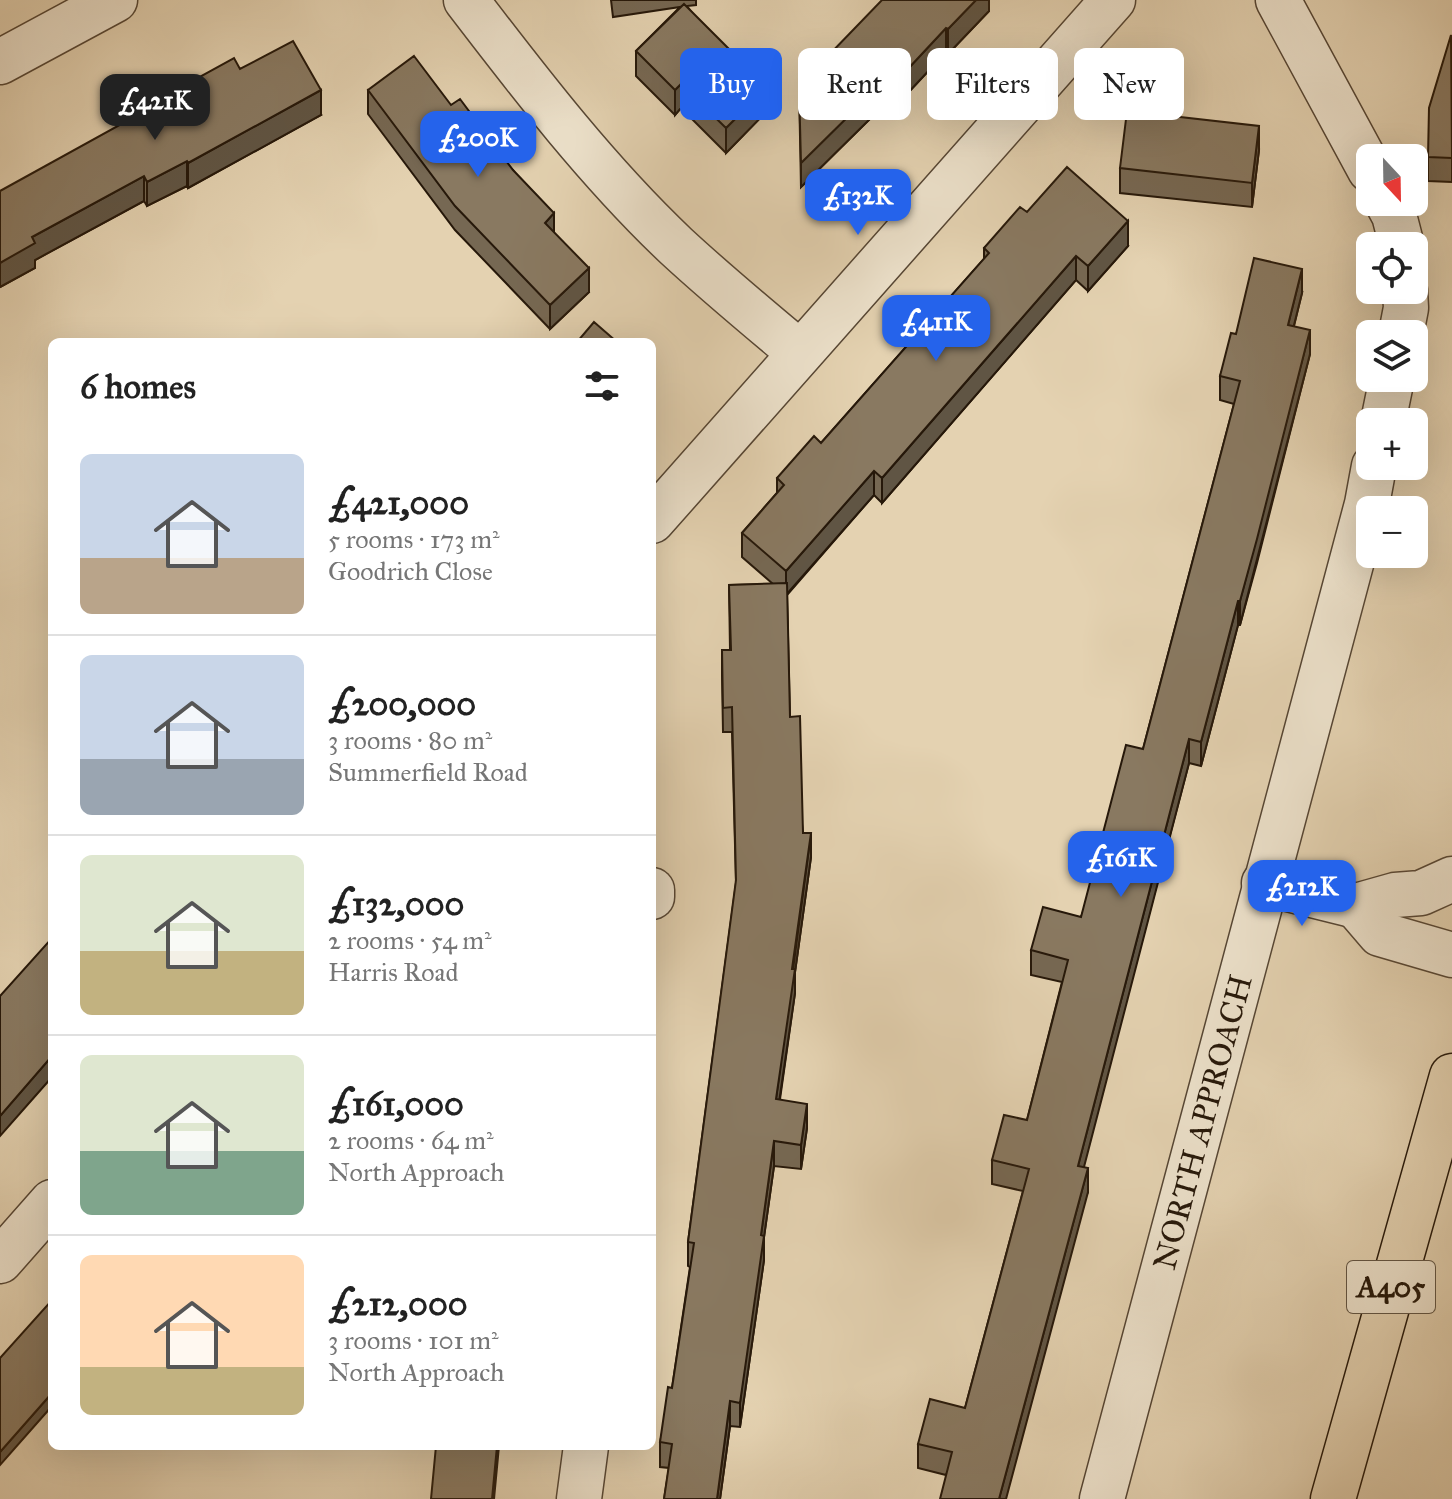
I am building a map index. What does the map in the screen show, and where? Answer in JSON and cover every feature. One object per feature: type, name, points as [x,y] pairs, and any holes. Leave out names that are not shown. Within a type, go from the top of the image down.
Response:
[{"type":"highway","name":"A405","points":[[1333,1499],[1452,1076]]},
{"type":"street","points":[[0,62],[115,0]]},
{"type":"street","points":[[466,0],[519,69],[674,244],[800,353]]},
{"type":"street","points":[[656,516],[1113,0]]},
{"type":"street","points":[[1285,2],[1357,144]]},
{"type":"street","name":"NORTH APPROACH","points":[[1102,1499],[1371,480]]},
{"type":"street","points":[[1264,883],[1356,906],[1395,895],[1421,893],[1452,879]]},
{"type":"street","points":[[1356,906],[1380,934],[1452,955]]},
{"type":"street","points":[[0,1261],[48,1207]]},
{"type":"street","points":[[579,1499],[585,1450]]},
{"type":"building","points":[[882,0],[976,0],[911,66],[911,48],[836,48]]},
{"type":"building","points":[[684,4],[728,48],[680,48],[680,85],[675,90],[636,51]]},
{"type":"building","points":[[1451,35],[1452,158],[1428,157],[1429,108]]},
{"type":"building","points":[[293,41],[321,90],[188,163],[147,182],[144,176],[32,237],[35,243],[0,263],[0,191],[185,89],[183,86],[234,58],[240,69]]},
{"type":"building","points":[[414,56],[451,105],[460,99],[513,170],[554,213],[545,223],[589,268],[550,305],[455,206],[368,90]]},
{"type":"building","points":[[1184,117],[1259,126],[1252,183],[1120,168],[1126,120],[1184,120]]},
{"type":"building","points":[[718,120],[734,120],[726,128]]},
{"type":"building","points":[[800,120],[845,120],[801,163]]},
{"type":"building","points":[[1067,167],[1128,221],[1088,266],[1076,256],[882,478],[874,471],[786,571],[742,533],[784,485],[777,478],[814,436],[821,443],[989,253],[984,248],[1020,207],[1027,212]]},
{"type":"building","points":[[1254,258],[1302,269],[1288,325],[1310,330],[1201,742],[1189,739],[1078,1166],[1088,1168],[999,1499],[940,1499],[952,1452],[918,1444],[930,1399],[965,1408],[1029,1169],[992,1160],[1004,1115],[1027,1120],[1068,960],[1031,950],[1043,907],[1081,917],[1126,745],[1143,749],[1240,381],[1220,376],[1231,333],[1236,334]]},
{"type":"building","points":[[594,322],[612,338],[580,338]]},
{"type":"building","points":[[787,583],[790,717],[800,716],[803,833],[811,833],[776,1099],[807,1104],[801,1145],[774,1141],[740,1403],[730,1401],[717,1499],[664,1499],[672,1444],[660,1442],[668,1387],[672,1388],[694,1243],[688,1242],[736,880],[732,707],[723,708],[722,650],[731,650],[729,585]]},
{"type":"building","points":[[48,942],[48,1061],[0,1116],[0,996]]},
{"type":"building","points":[[48,1304],[48,1398],[0,1452],[0,1358]]},
{"type":"building","points":[[436,1450],[497,1450],[492,1499],[431,1499]]}]
